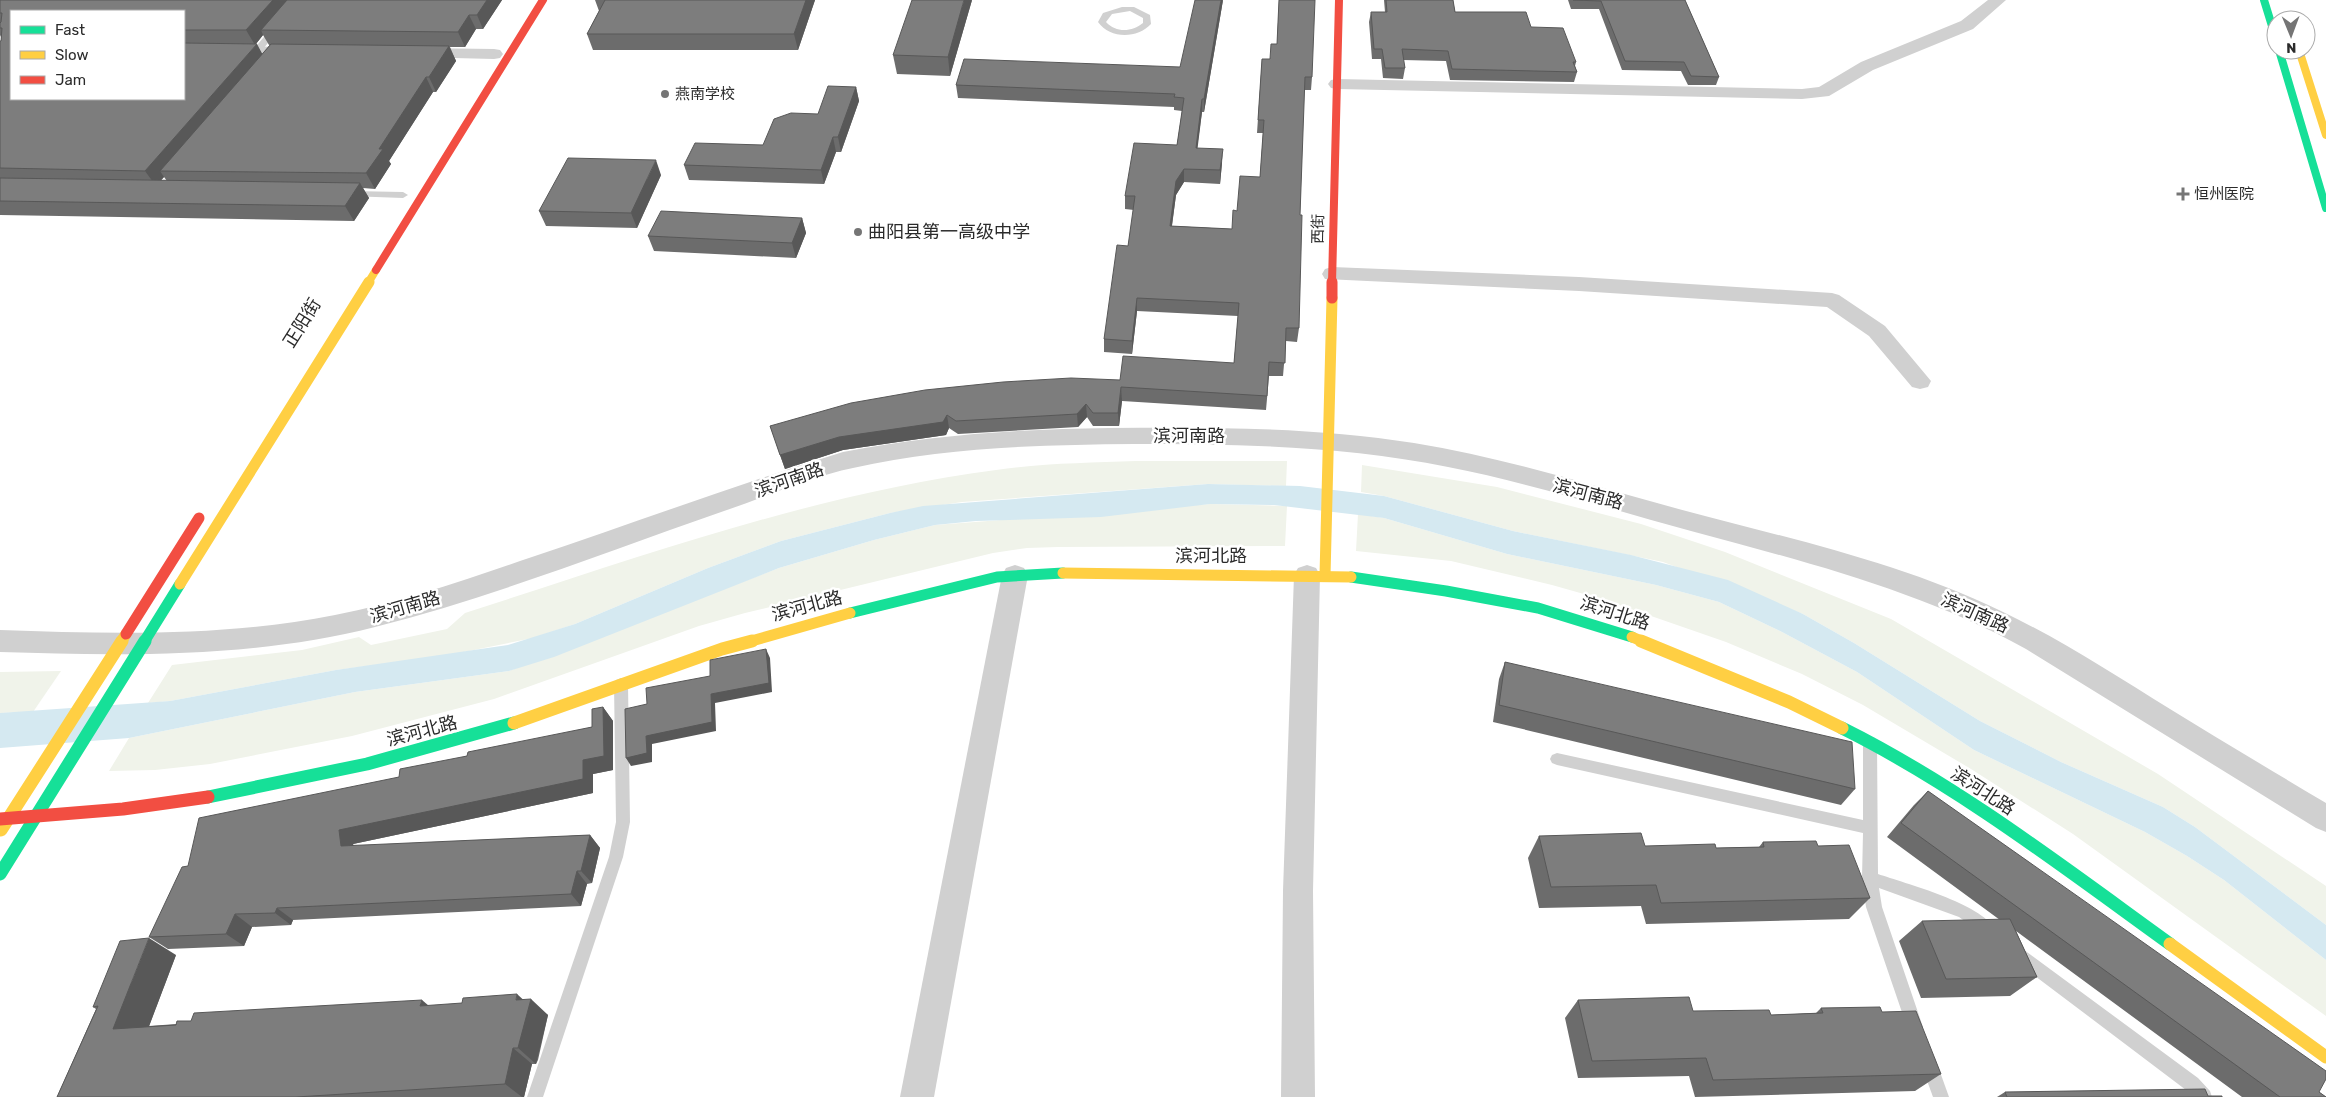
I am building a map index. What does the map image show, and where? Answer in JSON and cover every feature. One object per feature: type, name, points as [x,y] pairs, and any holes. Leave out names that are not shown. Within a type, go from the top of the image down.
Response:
[{"type":"main road","name":"正阳街","points":[[0,831],[4,819],[30,784],[106,665],[131,643],[543,0]]},
{"type":"main road","name":"西街","points":[[1319,569],[1328,450],[1339,0]]},
{"type":"main road","points":[[2282,60],[2326,208]]},
{"type":"main road","points":[[2302,60],[2326,135]]},
{"type":"main road","points":[[394,209],[406,191]]},
{"type":"main road","name":"正阳街","points":[[0,874],[129,666],[131,643],[204,509]]},
{"type":"main road","name":"滨河北路","points":[[4,819],[123,810],[188,801],[308,778],[489,730],[753,639],[971,582],[1015,575],[1094,572],[1319,569],[1342,576],[1538,608],[1578,619],[1653,644],[1741,680],[1870,742],[1970,803],[2035,847],[2326,1057]]},
{"type":"street","points":[[1337,84],[1802,94],[1823,92],[1867,66],[1967,25],[1998,0]]},
{"type":"street","points":[[185,51],[256,52],[275,55],[318,52]]},
{"type":"street","points":[[406,53],[494,54]]},
{"type":"street","points":[[1332,274],[1579,284],[1832,300],[1877,331],[1920,381]]},
{"type":"street","name":"滨河南路","points":[[0,641],[131,643],[278,634],[334,626],[444,597],[834,464],[890,451],[949,442],[1015,437],[1207,436],[1286,438],[1328,450],[1418,453],[1502,471],[1846,563],[1916,587],[1969,608],[2044,646],[2326,819]]},
{"type":"street","points":[[1298,1097],[1298,891],[1319,569]]},
{"type":"street","points":[[917,1097],[1015,575]]},
{"type":"lane","points":[[1119,10],[1120,0]]},
{"type":"lane","points":[[1135,10],[1137,0]]},
{"type":"lane","points":[[1119,10],[1135,10],[1147,16],[1146,24],[1139,30],[1121,32],[1109,29],[1102,22],[1105,15],[1119,10]]},
{"type":"lane","points":[[256,52],[281,22]]},
{"type":"lane","points":[[343,194],[406,191]]},
{"type":"lane","points":[[535,1097],[616,857],[623,822],[621,684]]},
{"type":"lane","points":[[1870,742],[1870,878],[1874,907],[1941,1097]]},
{"type":"lane","points":[[1557,759],[1870,828]]},
{"type":"lane","points":[[1870,878],[1964,912],[2192,1084],[2204,1097]]},
{"type":"shaded area","points":[[1136,461],[1287,461],[1286,486],[1208,484],[962,502],[890,513],[781,541],[708,568],[575,624],[533,638],[444,656],[336,670],[170,701],[148,703],[172,665],[302,650],[359,637],[371,645],[447,629],[465,613],[662,549],[794,511],[928,481],[1013,468]]},
{"type":"shaded area","points":[[1362,465],[1497,487],[1641,524],[1725,552],[1891,619],[2158,774],[2326,886],[2326,925],[2195,827],[2163,807],[2061,762],[1980,721],[1854,643],[1803,614],[1663,562],[1513,531],[1384,496],[1361,492]]},
{"type":"shaded area","points":[[1208,484],[1300,486],[1384,496],[1513,531],[1631,555],[1728,580],[1803,614],[1854,643],[1980,721],[2061,762],[2163,807],[2195,827],[2326,925],[2326,960],[2224,880],[2187,856],[2145,832],[1974,750],[1857,672],[1782,632],[1719,602],[1656,585],[1507,554],[1384,518],[1274,505],[1210,504],[1101,517],[976,521],[935,525],[874,540],[779,568],[554,657],[509,671],[355,692],[129,738],[0,748],[0,713],[170,701],[336,670],[508,645],[575,624],[708,568],[781,541],[890,513],[923,506]]},
{"type":"shaded area","points":[[1210,504],[1287,506],[1285,546],[1058,547],[1027,548],[993,553],[745,613],[699,626],[494,699],[352,736],[210,764],[155,770],[109,771],[129,738],[355,692],[509,671],[779,568],[874,540],[935,525]]},
{"type":"shaded area","points":[[1358,514],[1384,518],[1507,554],[1656,585],[1719,602],[1782,632],[1857,672],[1974,750],[2145,832],[2224,880],[2326,960],[2326,1016],[2073,834],[1971,769],[1863,705],[1802,674],[1726,642],[1605,600],[1552,585],[1451,561],[1356,551]]},
{"type":"shaded area","points":[[61,671],[33,712],[0,713],[0,672]]},
{"type":"building","points":[[0,0],[273,0],[246,30],[185,30],[185,10],[10,10],[10,100],[185,100],[185,43],[257,44],[145,171],[0,168],[0,41],[2,28],[0,28],[0,23],[2,13],[0,13]]},
{"type":"building","points":[[287,0],[487,0],[477,15],[469,15],[458,32],[261,30]]},
{"type":"building","points":[[605,0],[806,0],[794,34],[587,34]]},
{"type":"building","points":[[912,0],[964,0],[948,57],[893,55]]},
{"type":"building","points":[[1195,0],[1221,0],[1204,99],[1202,99],[1196,148],[1223,149],[1220,170],[1184,169],[1176,181],[1170,226],[1232,229],[1233,210],[1237,211],[1240,176],[1260,177],[1264,120],[1258,120],[1262,59],[1270,59],[1271,44],[1277,44],[1279,0],[1315,0],[1312,77],[1305,77],[1300,215],[1302,215],[1299,328],[1286,328],[1285,363],[1269,362],[1267,396],[1121,387],[1118,413],[1093,413],[1086,404],[1077,414],[956,421],[947,415],[943,422],[839,437],[780,455],[770,426],[851,403],[925,390],[1003,382],[1071,378],[1120,380],[1123,356],[1234,363],[1239,303],[1137,298],[1132,341],[1104,339],[1117,245],[1128,246],[1135,196],[1125,196],[1134,143],[1177,145],[1184,98],[1174,97],[1175,94],[956,85],[964,59],[1180,67]]},
{"type":"building","points":[[1386,0],[1453,0],[1455,12],[1526,12],[1531,27],[1563,28],[1576,62],[1573,62],[1577,72],[1452,69],[1448,51],[1402,49],[1405,68],[1385,68],[1382,49],[1374,49],[1371,12],[1387,12]]},
{"type":"building","points":[[1573,0],[1685,0],[1719,77],[1691,76],[1684,62],[1625,61],[1601,1]]},
{"type":"building","points":[[271,44],[449,46],[429,77],[426,77],[379,149],[383,149],[366,173],[160,171]]},
{"type":"building","points":[[828,86],[856,87],[838,137],[833,137],[821,170],[684,165],[695,143],[763,145],[774,119],[791,113],[818,114]]},
{"type":"building","points":[[568,158],[656,160],[631,213],[539,211]]},
{"type":"building","points":[[0,178],[360,183],[345,206],[0,201]]},
{"type":"building","points":[[661,211],[802,218],[792,243],[648,236]]},
{"type":"building","points":[[766,649],[769,683],[711,694],[712,722],[646,736],[647,753],[626,758],[625,709],[647,704],[646,688],[710,676],[710,660]]},
{"type":"building","points":[[1505,662],[1852,742],[1855,789],[1499,705]]},
{"type":"building","points":[[603,707],[604,756],[583,760],[583,779],[339,830],[341,846],[590,835],[581,871],[577,871],[571,894],[277,908],[275,913],[235,914],[226,934],[149,937],[182,867],[188,866],[199,818],[399,777],[400,769],[467,756],[468,752],[592,727],[592,709]]},
{"type":"building","points":[[1928,791],[2326,1071],[2326,1079],[2319,1092],[2326,1097],[2280,1097],[1901,823]]},
{"type":"building","points":[[1641,833],[1645,846],[1715,844],[1716,848],[1764,847],[1763,842],[1816,841],[1818,846],[1849,845],[1870,898],[1661,903],[1656,885],[1551,887],[1539,836]]},
{"type":"building","points":[[2010,919],[2037,977],[1946,979],[1922,921]]},
{"type":"building","points":[[149,938],[113,1029],[176,1025],[177,1021],[191,1021],[194,1013],[422,1000],[420,1006],[462,1003],[463,998],[517,994],[516,1000],[531,999],[518,1048],[513,1048],[505,1084],[296,1097],[57,1097],[98,1006],[93,1007],[120,941]]},
{"type":"building","points":[[1689,997],[1693,1011],[1769,1010],[1771,1015],[1823,1013],[1821,1008],[1880,1007],[1882,1012],[1916,1011],[1941,1074],[1713,1080],[1706,1058],[1592,1061],[1578,1000]]},
{"type":"building","points":[[2205,1089],[2208,1096],[2222,1097],[2007,1097],[2005,1092]]},
{"type":"traffic: fast","points":[[2264,0],[2267,10]]},
{"type":"traffic: fast","points":[[2282,60],[2326,208]]},
{"type":"traffic: fast","points":[[850,613],[997,577],[1063,573]]},
{"type":"traffic: fast","points":[[1351,577],[1446,591],[1538,608],[1632,637]]},
{"type":"traffic: fast","points":[[0,874],[180,584]]},
{"type":"traffic: fast","points":[[208,797],[367,764],[514,723]]},
{"type":"traffic: fast","points":[[1842,728],[1888,751],[2035,847],[2170,944]]},
{"type":"traffic: slow","points":[[2302,60],[2326,135]]},
{"type":"traffic: slow","points":[[180,584],[376,270]]},
{"type":"traffic: slow","points":[[1325,576],[1332,298]]},
{"type":"traffic: slow","points":[[1063,573],[1351,577]]},
{"type":"traffic: slow","points":[[514,723],[722,649],[850,613]]},
{"type":"traffic: slow","points":[[1,830],[126,634]]},
{"type":"traffic: slow","points":[[1632,637],[1789,702],[1842,728]]},
{"type":"traffic: slow","points":[[2170,944],[2326,1057]]},
{"type":"traffic: jam","points":[[376,270],[543,0]]},
{"type":"traffic: jam","points":[[1332,298],[1339,0]]},
{"type":"traffic: jam","points":[[126,634],[199,518]]},
{"type":"traffic: jam","points":[[0,819],[123,809],[208,797]]},
{"type":"place","name":"燕南学校","points":[[665,94]]},
{"type":"place","name":"恒州医院","points":[[2183,194]]},
{"type":"place","name":"曲阳县第一高级中学","points":[[858,232]]}]
